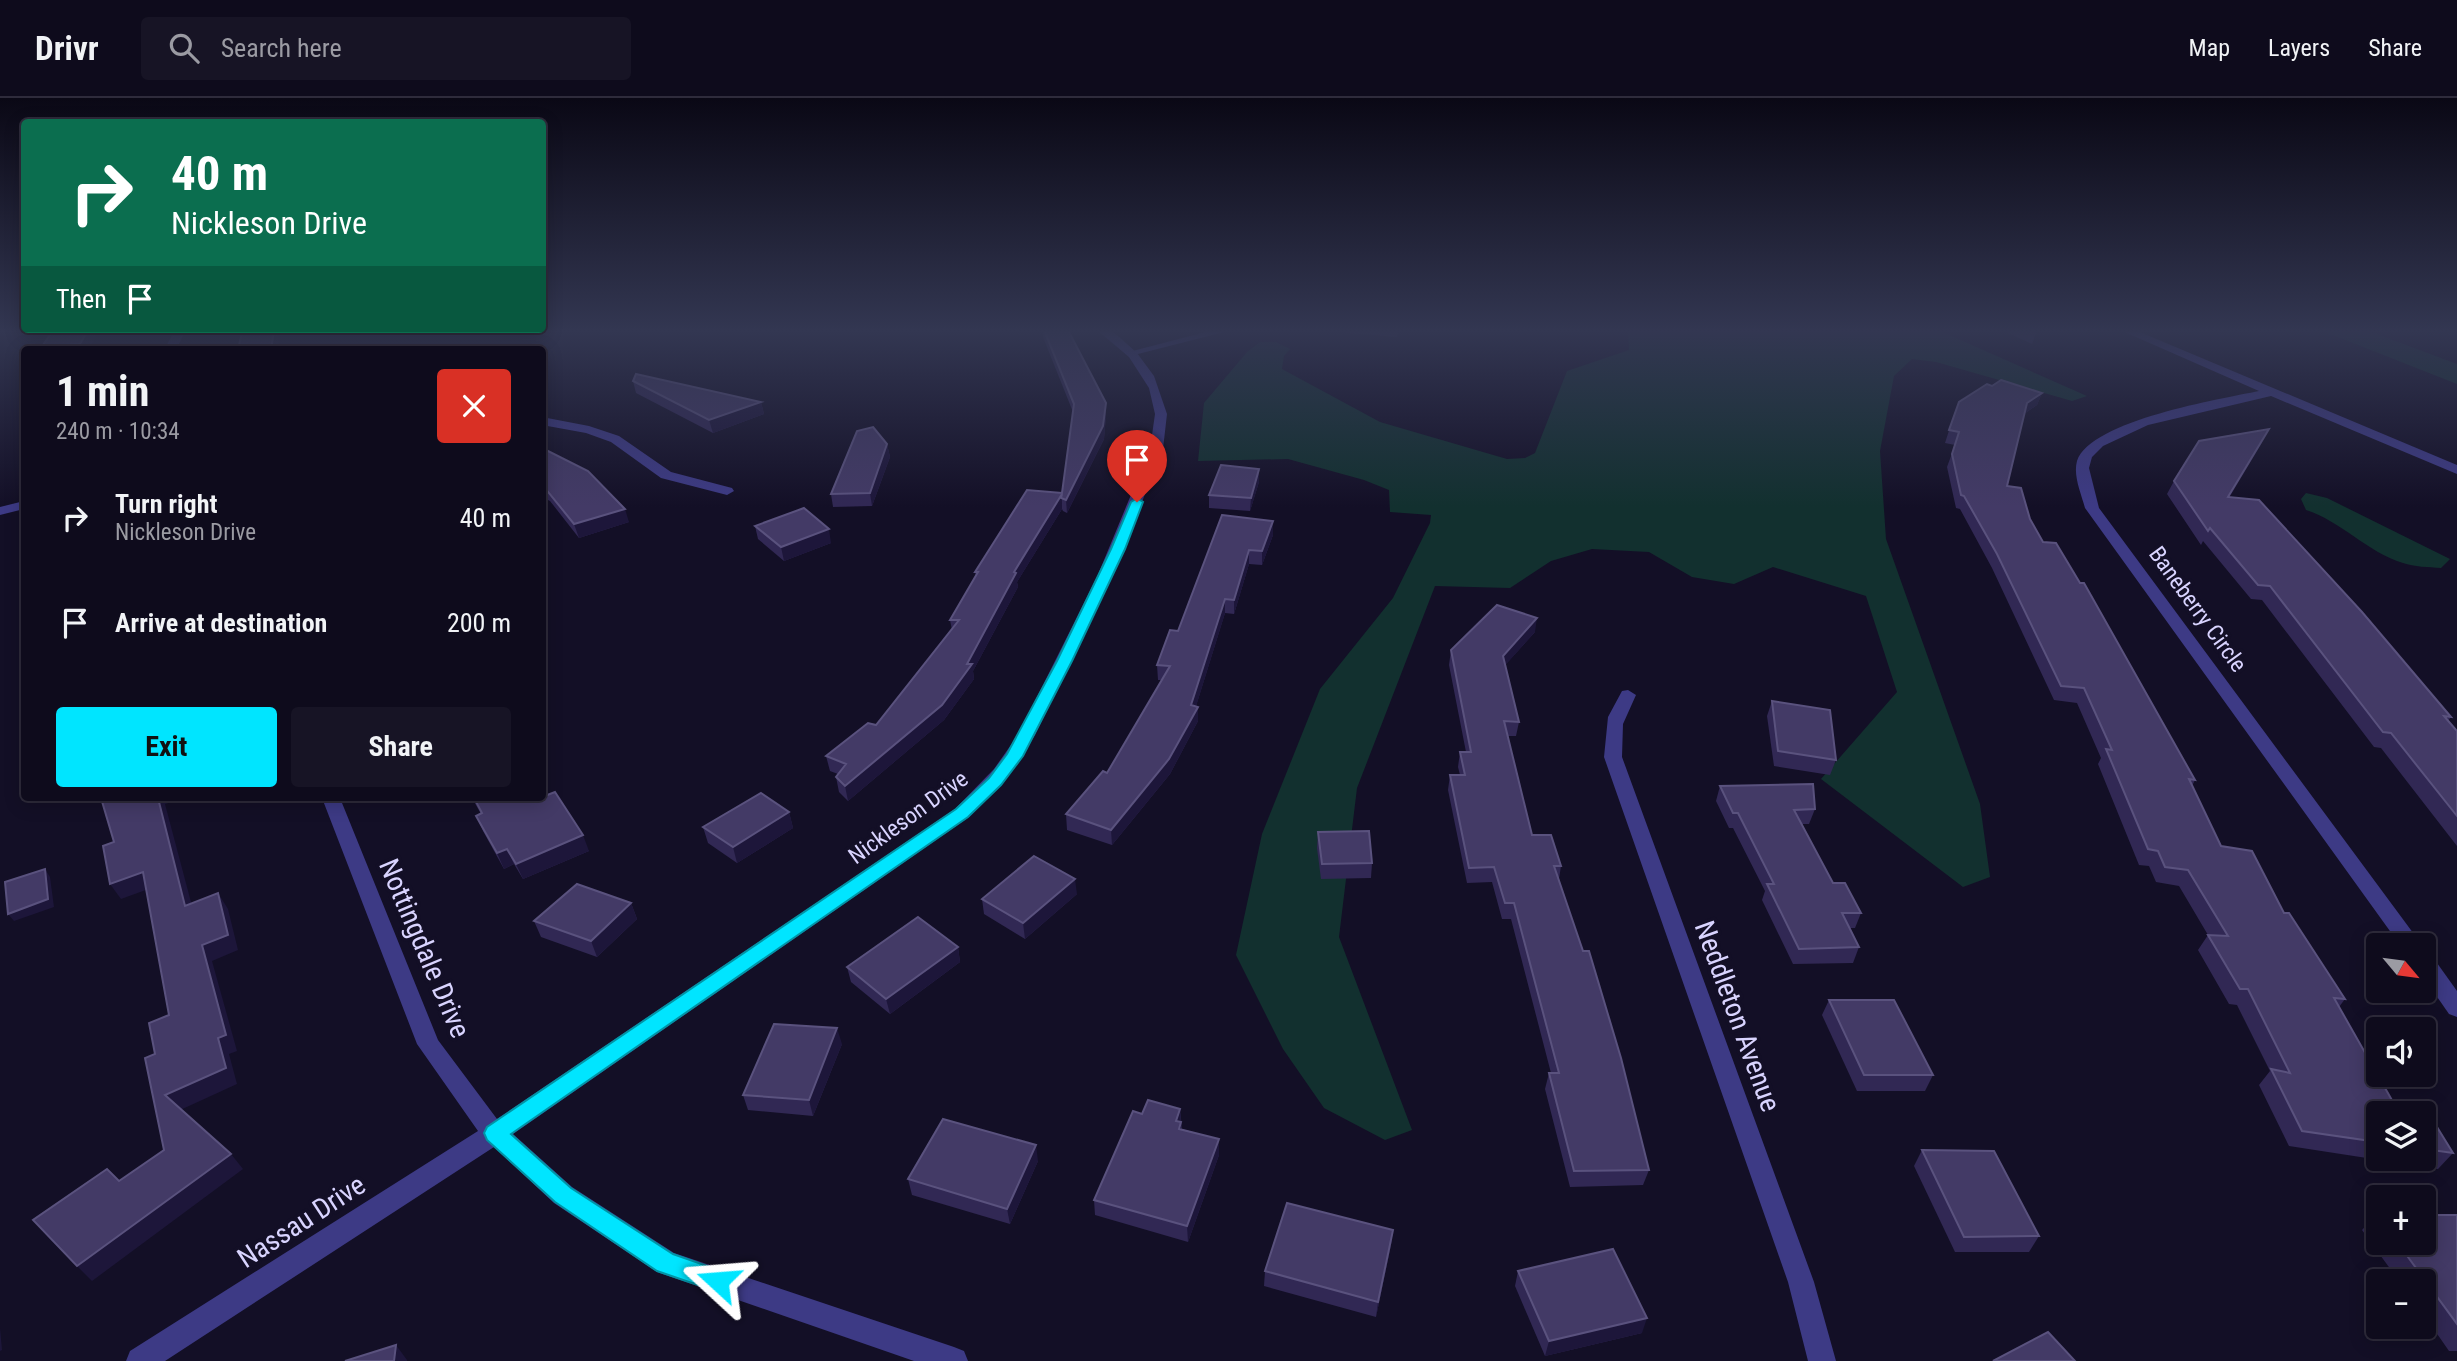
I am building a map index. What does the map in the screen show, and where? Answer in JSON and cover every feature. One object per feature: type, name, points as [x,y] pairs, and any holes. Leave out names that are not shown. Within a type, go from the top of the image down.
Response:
[{"type":"street","name":"Nickleson Drive","points":[[495,1133],[962,813],[995,782],[1014,756],[1118,549],[1156,455],[1161,430],[1161,411],[1154,389]]},
{"type":"street","points":[[2264,389],[2457,470]]},
{"type":"street","name":"Baneberry Circle","points":[[2271,392],[2130,427],[2109,436],[2086,456],[2082,471],[2092,508],[2402,933]]},
{"type":"street","points":[[546,422],[589,430],[615,439],[666,475],[727,491]]},
{"type":"street","points":[[0,511],[21,506]]},
{"type":"street","name":"Neddleton Avenue","points":[[1628,695],[1617,710],[1612,729],[1613,757],[1801,1282],[1822,1361]]},
{"type":"street","name":"Nottingdale Drive","points":[[332,801],[428,1044],[472,1108],[495,1133],[563,1195],[666,1263],[954,1361]]},
{"type":"street","points":[[2436,979],[2457,1008]]},
{"type":"street","name":"Nassau Drive","points":[[140,1361],[495,1133]]},
{"type":"green space","points":[[1216,389],[1319,389],[1380,422],[1507,459],[1525,458],[1535,453],[1560,389],[1892,389],[1880,451],[1886,539],[1980,804],[1990,877],[1963,887],[1821,779],[1897,692],[1866,596],[1773,567],[1734,584],[1692,577],[1649,552],[1592,549],[1551,561],[1510,588],[1435,586],[1357,788],[1339,937],[1412,1130],[1385,1140],[1324,1108],[1283,1049],[1236,955],[1262,834],[1320,689],[1393,598],[1430,523],[1431,515],[1390,512],[1389,490],[1364,480],[1288,459],[1198,461],[1204,403]]},
{"type":"green space","points":[[2030,389],[2071,389],[2087,396],[2072,401]]},
{"type":"green space","points":[[2306,493],[2327,498],[2450,559],[2441,568],[2412,565],[2390,558],[2331,521],[2306,510],[2301,499]]},
{"type":"building","points":[[648,389],[703,389],[761,402],[709,420]]},
{"type":"building","points":[[1068,389],[1099,389],[1106,403],[1103,426],[1066,500],[1061,498],[1062,494],[1014,572],[1016,573],[967,664],[972,664],[942,705],[845,786],[836,777],[846,764],[826,756],[868,723],[876,725],[959,620],[950,620],[978,572],[975,572],[1027,490],[1062,493],[1074,404]]},
{"type":"building","points":[[1979,389],[2029,389],[2042,393],[2027,403],[2007,486],[2021,488],[2030,519],[2043,542],[2056,543],[2080,583],[2084,583],[2195,780],[2189,779],[2221,846],[2252,851],[2284,913],[2289,913],[2345,999],[2334,998],[2366,1054],[2366,1087],[2384,1087],[2392,1101],[2366,1101],[2366,1140],[2302,1131],[2271,1069],[2290,1073],[2248,989],[2240,989],[2208,935],[2228,936],[2188,870],[2165,867],[2158,851],[2148,849],[2106,749],[2112,750],[2084,688],[2061,686],[1997,554],[1961,495],[1952,454],[1959,432],[1949,430],[1959,402]]},
{"type":"building","points":[[873,427],[887,444],[870,493],[831,494],[857,431]]},
{"type":"building","points":[[2269,429],[2228,497],[2259,500],[2362,612],[2451,717],[2444,716],[2457,731],[2457,816],[2391,733],[2383,732],[2270,586],[2258,585],[2210,528],[2208,531],[2174,481],[2199,441]]},
{"type":"building","points":[[546,450],[588,471],[625,509],[574,524],[546,489]]},
{"type":"building","points":[[1221,465],[1259,469],[1251,498],[1209,495]]},
{"type":"building","points":[[804,508],[829,529],[781,547],[755,526]]},
{"type":"building","points":[[1222,515],[1273,521],[1262,551],[1249,550],[1234,600],[1225,599],[1191,705],[1198,707],[1169,759],[1111,830],[1066,814],[1103,771],[1107,773],[1170,666],[1157,665],[1170,630],[1178,631]]},
{"type":"building","points":[[1497,605],[1537,618],[1503,656],[1519,722],[1504,721],[1532,835],[1551,835],[1561,866],[1554,866],[1583,951],[1589,951],[1621,1058],[1649,1170],[1574,1171],[1549,1073],[1559,1073],[1514,903],[1505,903],[1494,867],[1469,868],[1450,775],[1465,775],[1460,752],[1471,752],[1451,650]]},
{"type":"building","points":[[1772,701],[1830,710],[1836,760],[1778,751]]},
{"type":"building","points":[[1813,784],[1815,809],[1794,810],[1833,883],[1845,883],[1861,913],[1842,913],[1859,947],[1799,949],[1767,884],[1774,884],[1738,813],[1733,813],[1720,786]]},
{"type":"building","points":[[555,792],[583,835],[516,864],[507,849],[497,853],[476,816],[482,813],[476,801],[546,801],[546,795]]},
{"type":"building","points":[[761,793],[789,812],[733,847],[703,827]]},
{"type":"building","points":[[102,801],[159,801],[185,906],[218,893],[228,935],[202,945],[226,1035],[218,1038],[226,1068],[165,1095],[231,1154],[77,1266],[33,1220],[107,1169],[119,1181],[164,1150],[145,1058],[155,1054],[149,1023],[169,1015],[143,872],[110,884],[103,846],[114,842]]},
{"type":"building","points":[[1369,831],[1372,863],[1322,864],[1318,832]]},
{"type":"building","points":[[1034,856],[1075,879],[1023,923],[982,899]]},
{"type":"building","points":[[45,869],[48,899],[8,914],[5,882]]},
{"type":"building","points":[[577,884],[631,903],[591,941],[534,921]]},
{"type":"building","points":[[918,917],[958,947],[886,999],[847,967]]},
{"type":"building","points":[[1829,1000],[1894,1000],[1933,1075],[1864,1075]]},
{"type":"building","points":[[774,1024],[837,1028],[809,1100],[743,1095]]},
{"type":"building","points":[[1148,1100],[1180,1109],[1176,1121],[1181,1122],[1179,1129],[1219,1139],[1187,1226],[1094,1200],[1133,1111],[1142,1114]]},
{"type":"building","points":[[943,1119],[1036,1145],[1007,1209],[908,1179]]},
{"type":"building","points":[[2436,1125],[2453,1153],[2436,1151]]},
{"type":"building","points":[[1922,1150],[1994,1151],[2039,1236],[1964,1237]]},
{"type":"building","points":[[1287,1203],[1393,1230],[1378,1302],[1265,1271]]},
{"type":"building","points":[[2436,1215],[2457,1215],[2457,1324],[2436,1295],[2436,1269],[2417,1269],[2407,1255],[2436,1255]]},
{"type":"building","points":[[1613,1249],[1647,1318],[1549,1341],[1518,1271]]},
{"type":"building","points":[[2048,1332],[2075,1361],[1993,1361]]},
{"type":"building","points":[[396,1345],[394,1361],[345,1361]]},
{"type":"route","points":[[718,1281],[666,1263],[563,1195],[495,1133],[962,813],[995,782],[1014,756],[1064,661],[1118,549],[1137,502]]}]
